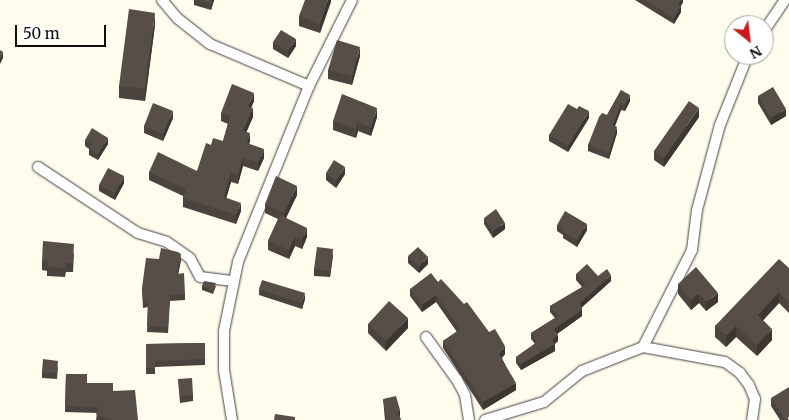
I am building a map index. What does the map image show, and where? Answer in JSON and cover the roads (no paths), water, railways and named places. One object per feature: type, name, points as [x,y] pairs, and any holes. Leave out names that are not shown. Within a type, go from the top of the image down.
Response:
[{"type":"street","points":[[162,0],[177,18],[210,44],[309,86]]},
{"type":"street","points":[[232,420],[224,370],[224,331],[234,281],[257,212],[301,114],[309,86],[352,0]]},
{"type":"street","points":[[774,16],[785,0]]},
{"type":"street","points":[[643,347],[692,250],[697,210],[720,125],[744,65]]},
{"type":"street","points":[[38,167],[138,233],[167,242],[190,258],[200,277],[234,281]]},
{"type":"street","points":[[426,337],[457,380],[464,395],[469,420]]},
{"type":"street","points":[[485,420],[544,402],[582,371],[643,347],[725,362],[740,373],[749,385],[755,399],[752,420]]}]
